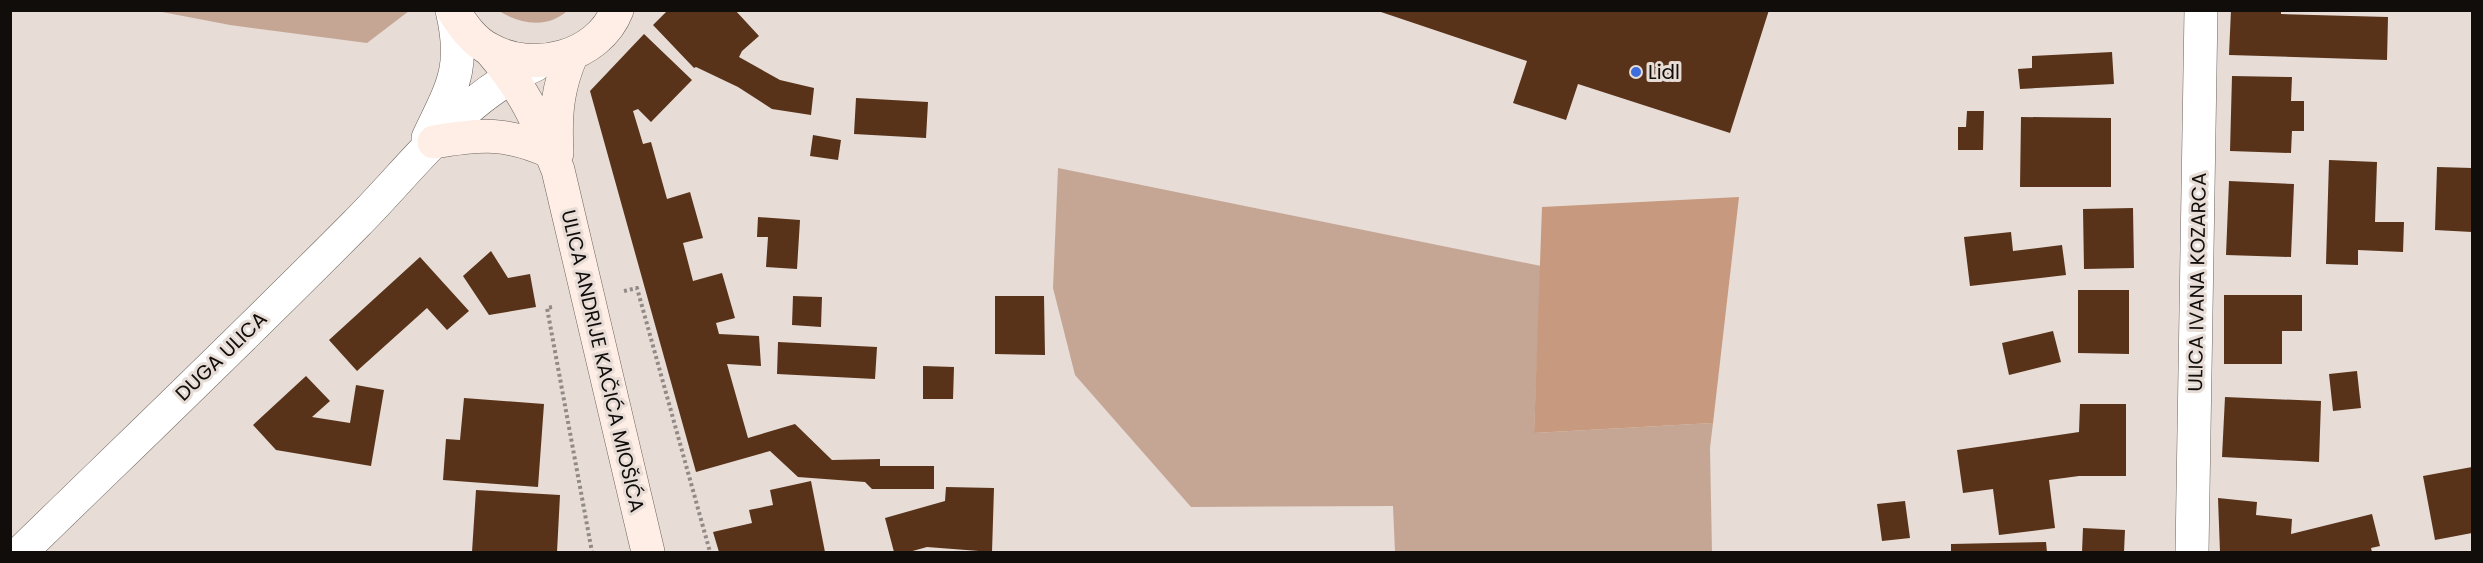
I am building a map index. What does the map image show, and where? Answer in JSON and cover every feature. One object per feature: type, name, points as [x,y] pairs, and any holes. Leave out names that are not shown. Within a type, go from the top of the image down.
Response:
[{"type":"main road","name":"DUGA ULICA","points":[[452,10],[467,32],[490,50],[517,60],[559,57],[597,39],[617,10]]},
{"type":"main road","name":"ULICA ANDRIJE KAČIĆA MIOŠIĆA","points":[[490,50],[512,75],[539,123],[555,161],[648,552]]},
{"type":"main road","name":"ULICA ANDRIJE KAČIĆA MIOŠIĆA","points":[[555,161],[555,121],[561,79],[559,57]]},
{"type":"main road","points":[[426,150],[498,135],[517,138],[555,161]]},
{"type":"street","name":"DUGA ULICA","points":[[426,150],[454,84],[459,57],[458,35],[452,10]]},
{"type":"street","name":"ULICA IVANA KOZARCA","points":[[2192,552],[2201,10]]},
{"type":"street","name":"DUGA ULICA","points":[[21,552],[349,231],[426,150],[485,93],[512,75],[559,57]]},
{"type":"shaded area","points":[[409,10],[367,43],[230,25],[157,11]]},
{"type":"shaded area","points":[[499,11],[567,11],[551,20],[533,23],[516,19]]},
{"type":"shaded area","points":[[1058,168],[1541,266],[1534,433],[1713,423],[1710,448],[1712,552],[1395,552],[1393,506],[1191,507],[1075,375],[1053,288]]},
{"type":"shaded area","points":[[1739,197],[1713,423],[1534,433],[1542,207]]},
{"type":"building","points":[[668,10],[735,10],[759,36],[742,51],[739,57],[780,80],[814,88],[811,115],[772,109],[738,87],[694,68],[653,25]]},
{"type":"building","name":"Lidl","points":[[1375,10],[1769,10],[1730,133],[1578,84],[1566,120],[1513,103],[1527,61]]},
{"type":"building","points":[[2231,10],[2281,10],[2281,14],[2388,17],[2387,60],[2229,55]]},
{"type":"building","points":[[644,34],[692,80],[651,122],[638,109],[633,111],[643,144],[651,142],[667,199],[690,192],[703,238],[683,243],[693,281],[722,273],[735,318],[716,323],[719,334],[759,336],[761,366],[727,364],[748,438],[795,424],[832,460],[880,459],[880,466],[934,466],[934,489],[872,489],[865,482],[798,477],[770,451],[696,472],[590,91]]},
{"type":"building","points":[[2112,52],[2114,84],[2020,89],[2018,69],[2032,68],[2032,56]]},
{"type":"building","points":[[2232,76],[2292,77],[2291,101],[2304,101],[2304,131],[2292,131],[2291,153],[2230,151]]},
{"type":"building","points":[[856,98],[928,102],[926,138],[854,134]]},
{"type":"building","points":[[1967,111],[1984,111],[1983,150],[1958,150],[1958,127],[1966,127]]},
{"type":"building","points":[[2021,117],[2111,118],[2111,187],[2020,187]]},
{"type":"building","points":[[813,135],[841,140],[838,160],[810,156]]},
{"type":"building","points":[[2329,160],[2377,162],[2375,222],[2404,222],[2403,252],[2358,250],[2358,265],[2326,264]]},
{"type":"building","points":[[2437,167],[2472,168],[2472,232],[2435,230]]},
{"type":"building","points":[[2229,181],[2294,184],[2291,257],[2226,255]]},
{"type":"building","points":[[2133,208],[2134,268],[2084,269],[2083,209]]},
{"type":"building","points":[[758,217],[800,220],[797,269],[766,267],[768,237],[757,237]]},
{"type":"building","points":[[2011,232],[2013,251],[2062,245],[2066,275],[1970,286],[1964,237]]},
{"type":"building","points":[[491,251],[508,278],[530,274],[536,307],[489,315],[463,276]]},
{"type":"building","points":[[420,257],[469,311],[447,330],[427,308],[357,371],[329,340]]},
{"type":"building","points":[[2078,290],[2129,290],[2129,354],[2078,353]]},
{"type":"building","points":[[2224,295],[2302,295],[2302,331],[2282,331],[2282,364],[2224,364]]},
{"type":"building","points":[[793,296],[822,297],[821,327],[792,325]]},
{"type":"building","points":[[995,296],[1044,296],[1045,355],[995,354]]},
{"type":"building","points":[[2053,331],[2061,362],[2009,375],[2002,343]]},
{"type":"building","points":[[778,342],[877,347],[875,379],[777,374]]},
{"type":"building","points":[[923,366],[954,367],[953,399],[923,399]]},
{"type":"building","points":[[2357,371],[2361,408],[2333,411],[2329,374]]},
{"type":"building","points":[[306,376],[330,401],[312,417],[350,423],[356,385],[384,390],[371,466],[276,450],[253,425]]},
{"type":"building","points":[[2225,397],[2321,401],[2319,462],[2222,457]]},
{"type":"building","points":[[464,398],[544,404],[538,487],[443,480],[446,439],[460,440]]},
{"type":"building","points":[[2080,404],[2126,404],[2126,476],[2079,476],[2049,480],[2055,528],[1999,535],[1993,489],[1963,493],[1957,450],[2079,432]]},
{"type":"building","points":[[2472,467],[2472,533],[2435,540],[2423,476]]},
{"type":"building","points":[[811,481],[825,552],[719,552],[713,532],[752,523],[749,510],[773,505],[770,490]]},
{"type":"building","points":[[946,487],[994,488],[992,552],[927,547],[909,552],[894,552],[885,518],[945,501]]},
{"type":"building","points":[[476,490],[560,495],[557,552],[472,552]]},
{"type":"building","points":[[2218,498],[2257,502],[2256,515],[2292,519],[2291,534],[2372,514],[2380,546],[2371,548],[2372,552],[2220,552]]},
{"type":"building","points":[[1905,501],[1910,538],[1882,541],[1877,504]]},
{"type":"building","points":[[2083,528],[2125,530],[2124,552],[2082,552]]},
{"type":"building","points":[[2046,542],[2047,552],[1951,552],[1951,544]]},
{"type":"place","name":"Lidl","points":[[1636,72]]}]
